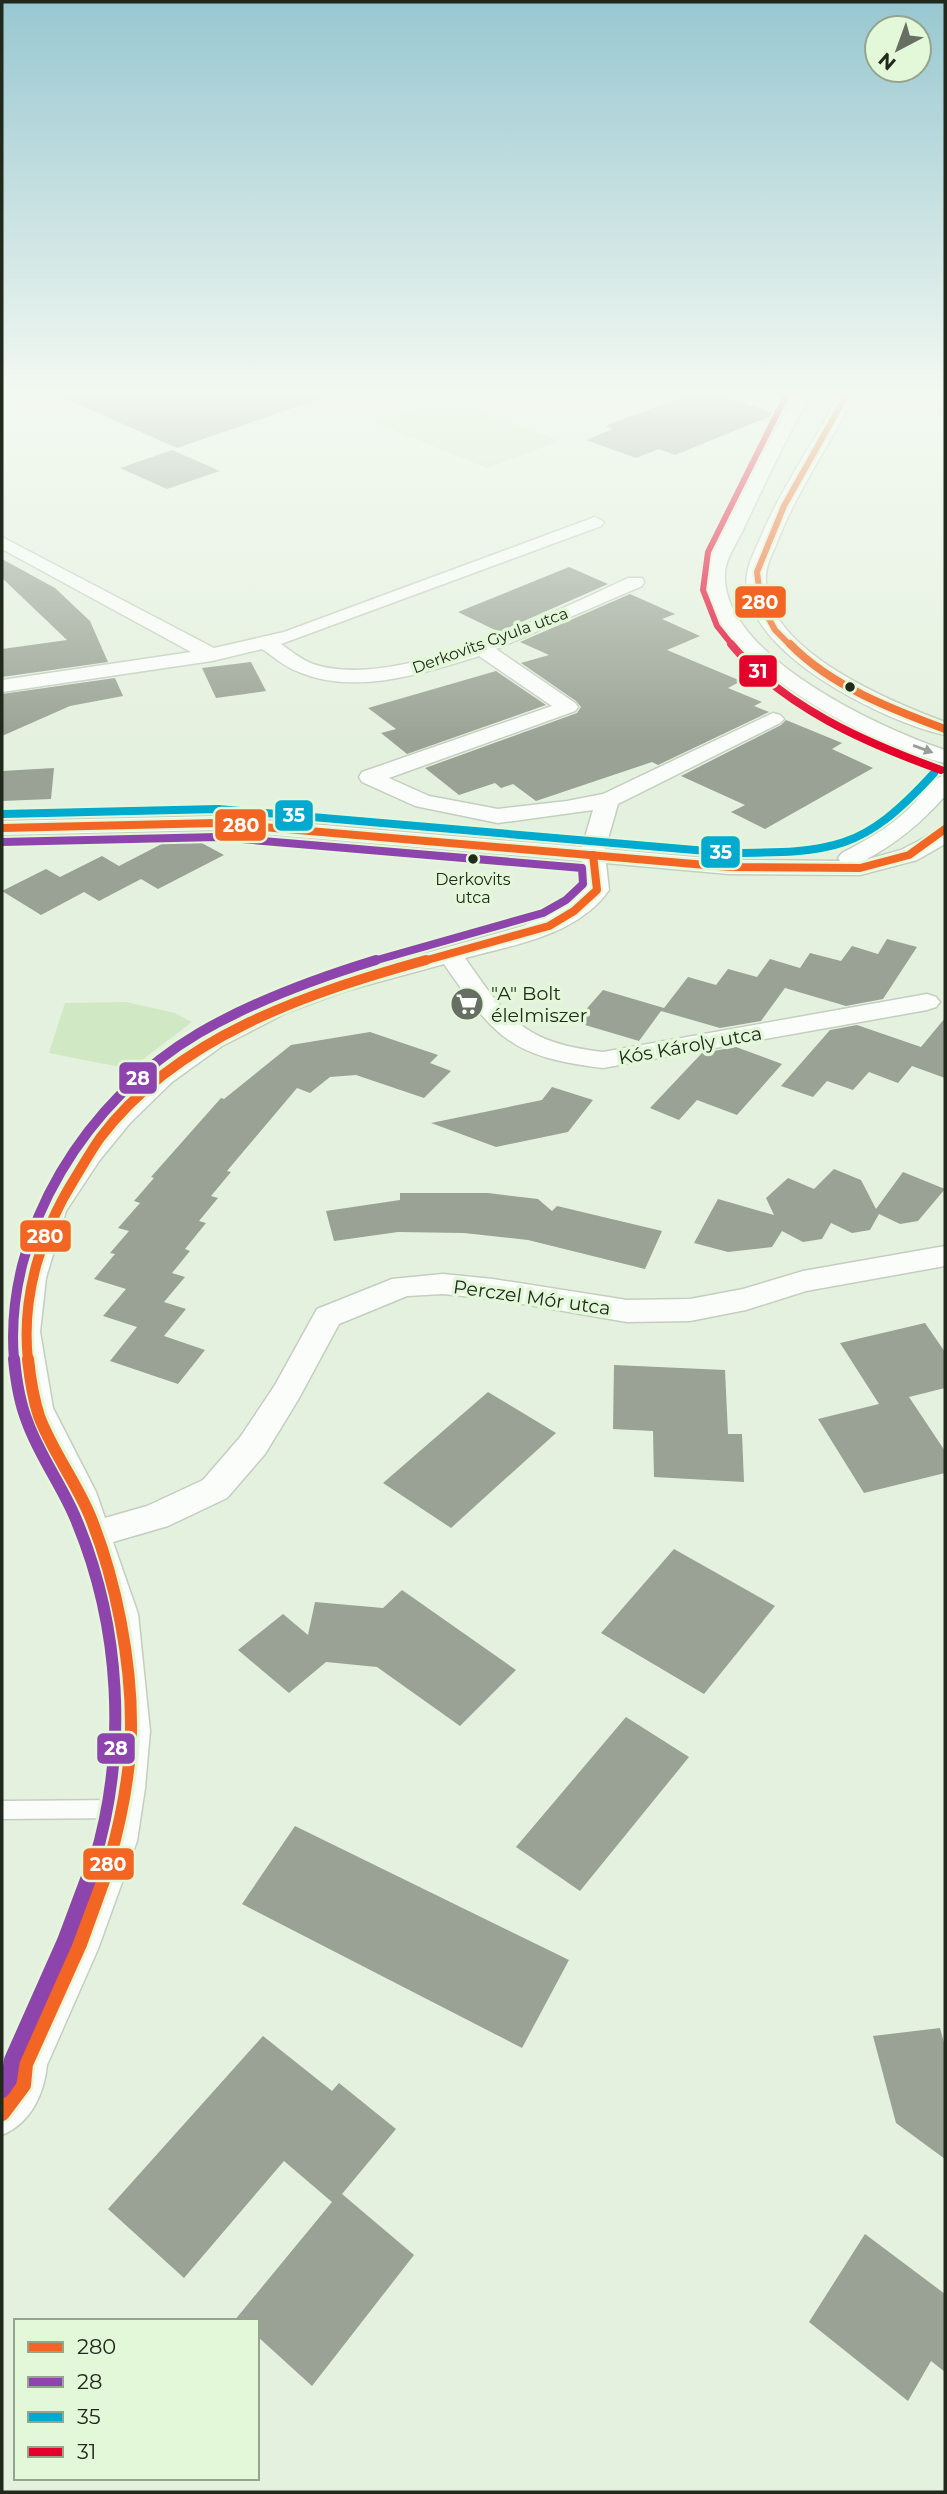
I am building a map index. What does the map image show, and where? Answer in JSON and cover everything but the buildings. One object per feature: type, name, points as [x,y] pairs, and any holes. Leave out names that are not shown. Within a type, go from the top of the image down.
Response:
[{"type":"street","points":[[742,510],[716,572],[723,609],[737,632],[758,653],[810,695],[850,719],[945,757]]},
{"type":"street","points":[[783,510],[770,534],[756,575],[756,593],[768,621],[804,657],[843,685],[885,706],[945,729]]},
{"type":"street","points":[[2,686],[212,655],[291,636],[595,522]]},
{"type":"street","points":[[2,542],[212,655]]},
{"type":"street","name":"Derkovits Gyula utca","points":[[265,643],[308,669],[332,675],[373,677],[420,669],[480,647],[635,582]]},
{"type":"street","points":[[480,647],[568,707],[370,777],[423,801],[498,816],[609,800],[773,719]]},
{"type":"street","points":[[816,866],[855,856],[888,838],[919,812],[945,782]]},
{"type":"street","points":[[2,2113],[23,2085],[25,2064],[77,1950],[117,1841],[131,1731],[120,1614],[79,1492],[37,1408],[24,1332],[31,1278],[52,1211],[89,1155],[120,1117],[162,1076],[213,1040],[279,1007],[336,986],[549,926],[574,911],[597,890],[593,855],[601,815],[609,800]]},
{"type":"street","points":[[2,828],[217,823],[729,867],[860,868],[909,855],[941,834]]},
{"type":"street","name":"Kós Károly utca","points":[[450,955],[500,1022],[527,1042],[561,1055],[603,1060],[927,1002]]},
{"type":"street","name":"Perczel Mór utca","points":[[95,1534],[156,1517],[215,1489],[253,1445],[328,1317],[403,1286],[443,1284],[493,1289],[627,1311],[690,1310],[746,1299],[803,1281],[945,1256]]},
{"type":"lane","points":[[2,1810],[122,1809]]},
{"type":"green space","points":[[126,1002],[175,1013],[192,1022],[130,1069],[49,1053],[65,1003]]},
{"type":"transit line","name":"31","points":[[729,510],[708,552],[703,590],[717,626],[744,660],[781,691],[824,718],[908,758],[941,770]]},
{"type":"transit line","name":"280","points":[[782,510],[766,545],[756,576],[761,604],[775,630],[798,653],[826,674],[890,707],[945,729]]},
{"type":"transit line","name":"35","points":[[2,814],[218,809],[730,853],[795,852],[844,844],[865,835],[887,820],[934,773]]},
{"type":"transit line","name":"280","points":[[2,828],[217,823],[729,867],[860,868],[909,855],[945,829]]},
{"type":"transit line","name":"28","points":[[2,842],[217,837],[582,868],[583,884],[566,900],[543,913],[327,975],[260,1001],[197,1034],[140,1076],[89,1130],[46,1199],[35,1224],[19,1276],[13,1330],[17,1384],[27,1423],[67,1498],[93,1568],[108,1637],[117,1732],[114,1776],[95,1860],[65,1941],[12,2060],[9,2080],[2,2090]]},
{"type":"transit line","name":"280","points":[[2,2113],[23,2085],[25,2064],[95,1903],[120,1819],[128,1776],[131,1732],[122,1635],[107,1565],[80,1493],[40,1417],[31,1380],[27,1328],[33,1277],[48,1227],[59,1203],[101,1137],[151,1085],[208,1044],[271,1012],[337,987],[549,926],[574,911],[597,890],[593,855]]},
{"type":"place","name":"Derkovits utca","points":[[473,859]]},
{"type":"place","name":"\"A\" Bolt élelmiszer","points":[[467,1004]]}]
